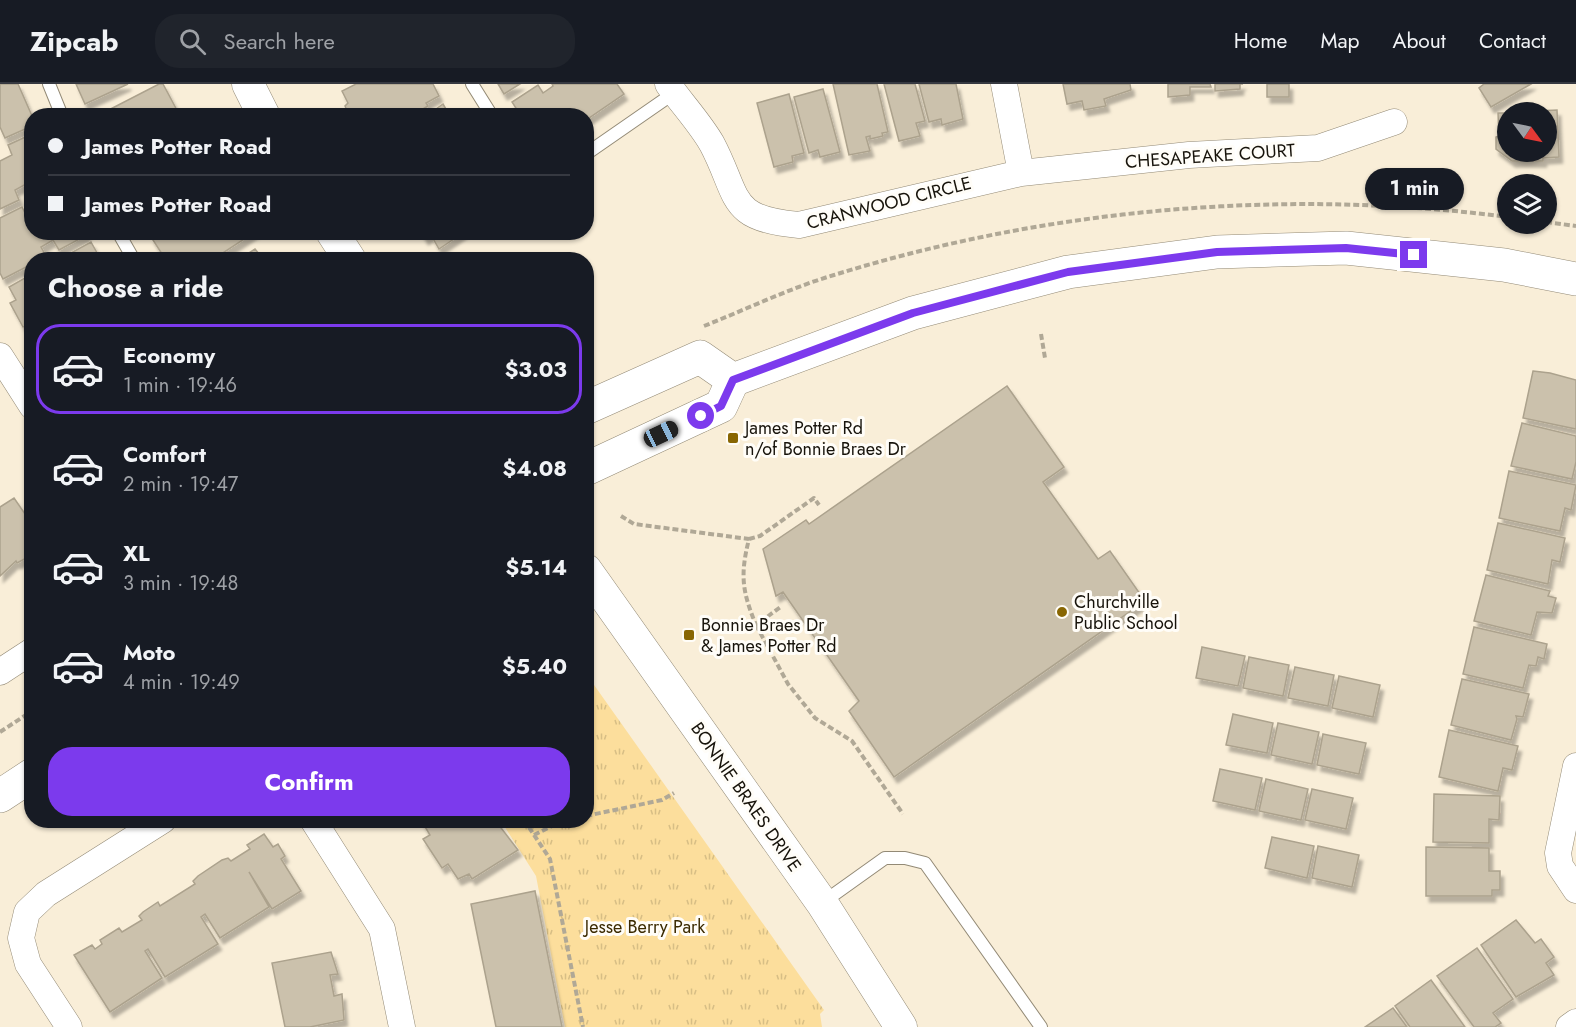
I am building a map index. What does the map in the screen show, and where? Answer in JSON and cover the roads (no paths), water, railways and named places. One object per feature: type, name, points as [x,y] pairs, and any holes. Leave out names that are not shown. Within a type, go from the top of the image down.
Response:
[{"type":"main road","points":[[594,465],[721,406],[733,380],[913,313],[1068,272],[1217,252],[1346,248],[1504,265],[1576,279]]},
{"type":"main road","points":[[594,404],[700,357],[733,380]]},
{"type":"main road","points":[[0,796],[24,780]]},
{"type":"street","points":[[248,84],[260,108]]},
{"type":"street","points":[[1004,84],[1021,173]]},
{"type":"street","name":"CRANWOOD CIRCLE","points":[[671,89],[711,143],[735,198],[749,213],[768,223],[799,225],[1021,173]]},
{"type":"street","name":"CHESAPEAKE COURT","points":[[1021,173],[1189,155],[1318,148],[1394,122]]},
{"type":"street","points":[[0,356],[24,394]]},
{"type":"street","name":"BONNIE BRAES DRIVE","points":[[594,581],[822,903],[901,1027]]},
{"type":"street","points":[[0,672],[24,656]]},
{"type":"street","points":[[1576,766],[1558,854],[1560,866],[1576,890]]},
{"type":"street","points":[[69,1027],[28,964],[21,938],[27,912],[46,894],[150,828]]},
{"type":"street","points":[[318,828],[382,929],[402,1027]]},
{"type":"street","points":[[1569,1027],[1576,1022]]},
{"type":"lane","points":[[49,84],[59,108]]},
{"type":"lane","points":[[472,84],[487,108]]},
{"type":"lane","points":[[594,148],[671,89]]},
{"type":"lane","points":[[822,903],[885,858],[905,858],[925,863],[1041,1027]]},
{"type":"place","name":"James Potter Rd n/of Bonnie Braes Dr","points":[[733,438]]},
{"type":"place","name":"Churchville Public School","points":[[1062,612]]},
{"type":"place","name":"Bonnie Braes Dr & James Potter Rd","points":[[689,635]]},
{"type":"park label","name":"Jesse Berry Park","points":[[645,927]]}]
